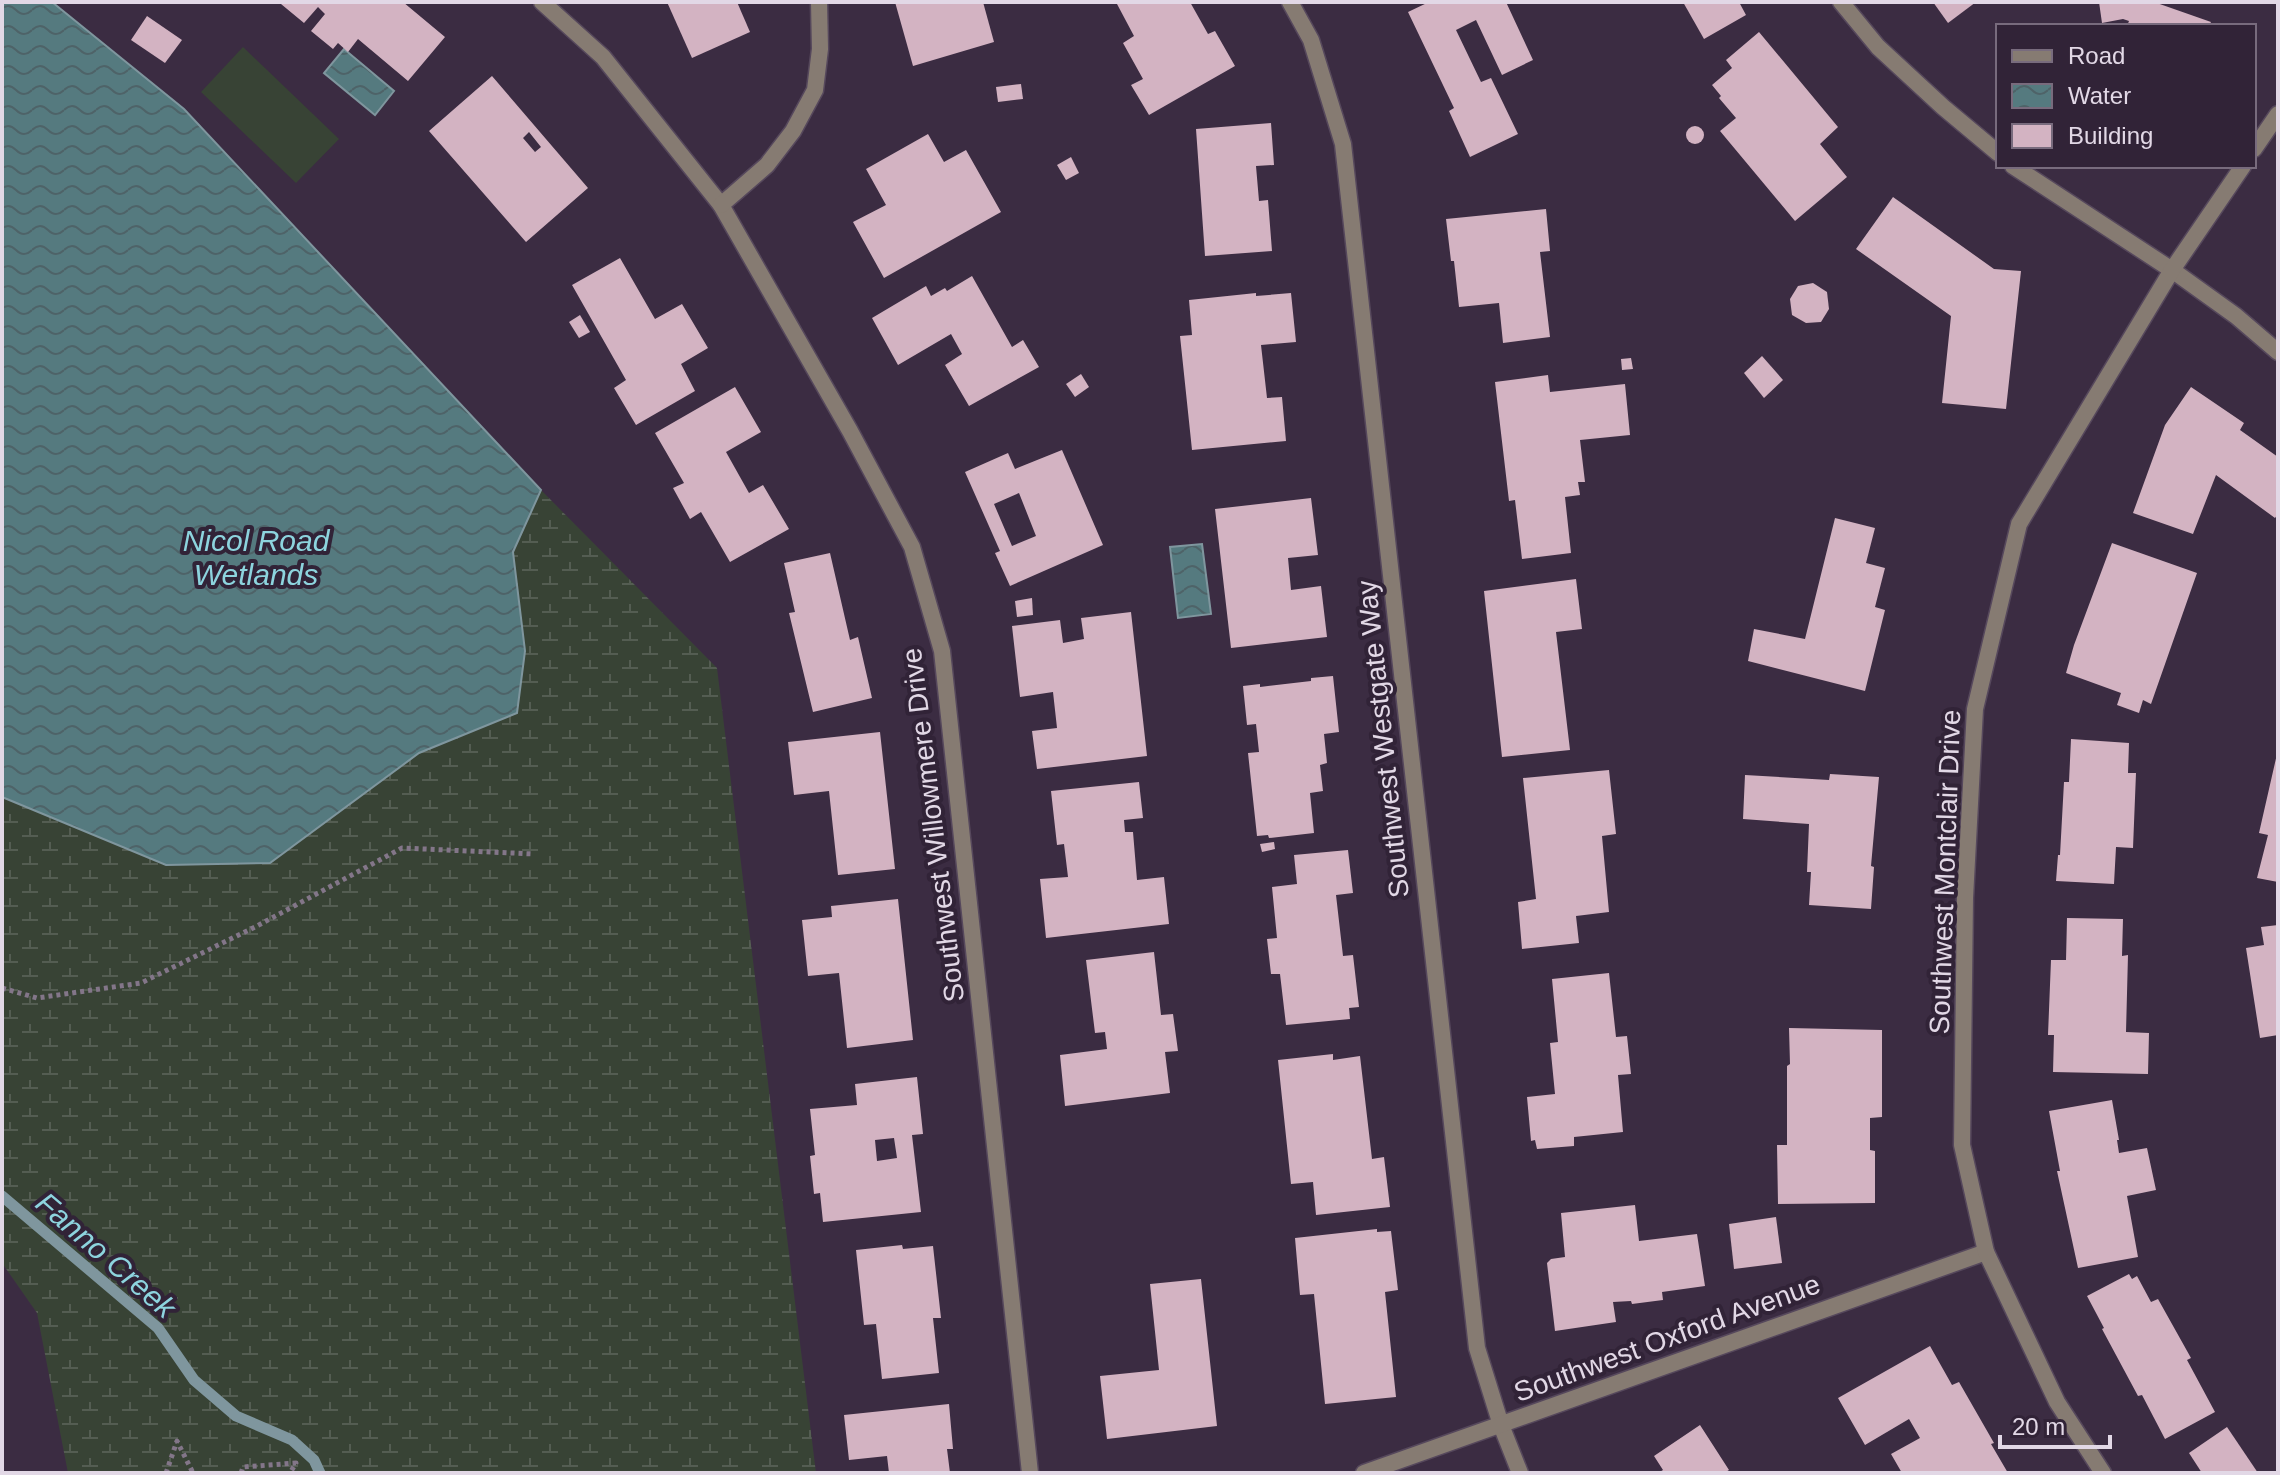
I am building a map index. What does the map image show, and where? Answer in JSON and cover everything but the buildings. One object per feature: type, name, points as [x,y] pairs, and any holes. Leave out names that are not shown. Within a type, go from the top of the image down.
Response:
[{"type":"street","name":"Southwest Willowmere Drive","points":[[542,2],[603,57],[721,205],[850,431],[912,547],[942,651],[1030,1473]]},
{"type":"street","points":[[721,205],[767,165],[793,131],[815,90],[820,49],[819,2]]},
{"type":"street","name":"Southwest Westgate Way","points":[[1290,2],[1311,40],[1343,144],[1477,1348],[1520,1473]]},
{"type":"street","points":[[1841,2],[1878,47],[1996,151]]},
{"type":"street","points":[[2256,146],[2278,114]]},
{"type":"street","points":[[2016,168],[2172,270],[2236,316],[2278,352]]},
{"type":"street","name":"Southwest Montclair Drive","points":[[2103,1473],[2057,1402],[1986,1252],[1962,1145],[1965,898],[1975,709],[2019,524],[2172,270],[2242,168]]},
{"type":"street","name":"Southwest Oxford Avenue","points":[[1364,1473],[1986,1252]]},
{"type":"path","points":[[2,988],[37,998],[141,983],[255,927],[402,848],[534,854]]},
{"type":"path","points":[[166,1473],[177,1441],[193,1473]]},
{"type":"path","points":[[241,1473],[243,1467],[296,1463],[290,1473]]},
{"type":"green space","points":[[243,47],[339,139],[296,183],[201,92]]},
{"type":"green space","points":[[541,490],[717,668],[816,1473],[68,1473],[37,1313],[2,1263],[2,797],[166,865],[270,863],[419,753],[517,713],[525,651],[513,552]]},
{"type":"water","name":"Nicol Road Wetlands","points":[[2,2],[52,2],[184,109],[541,490],[513,552],[525,651],[517,713],[419,753],[270,863],[166,865],[2,797]]},
{"type":"water","points":[[344,49],[394,91],[375,115],[324,73]]},
{"type":"water","points":[[1202,544],[1211,614],[1178,618],[1170,547]]},
{"type":"waterway","name":"Fanno Creek","points":[[2,1196],[158,1328],[194,1380],[236,1416],[292,1440],[314,1460],[320,1473]]}]
